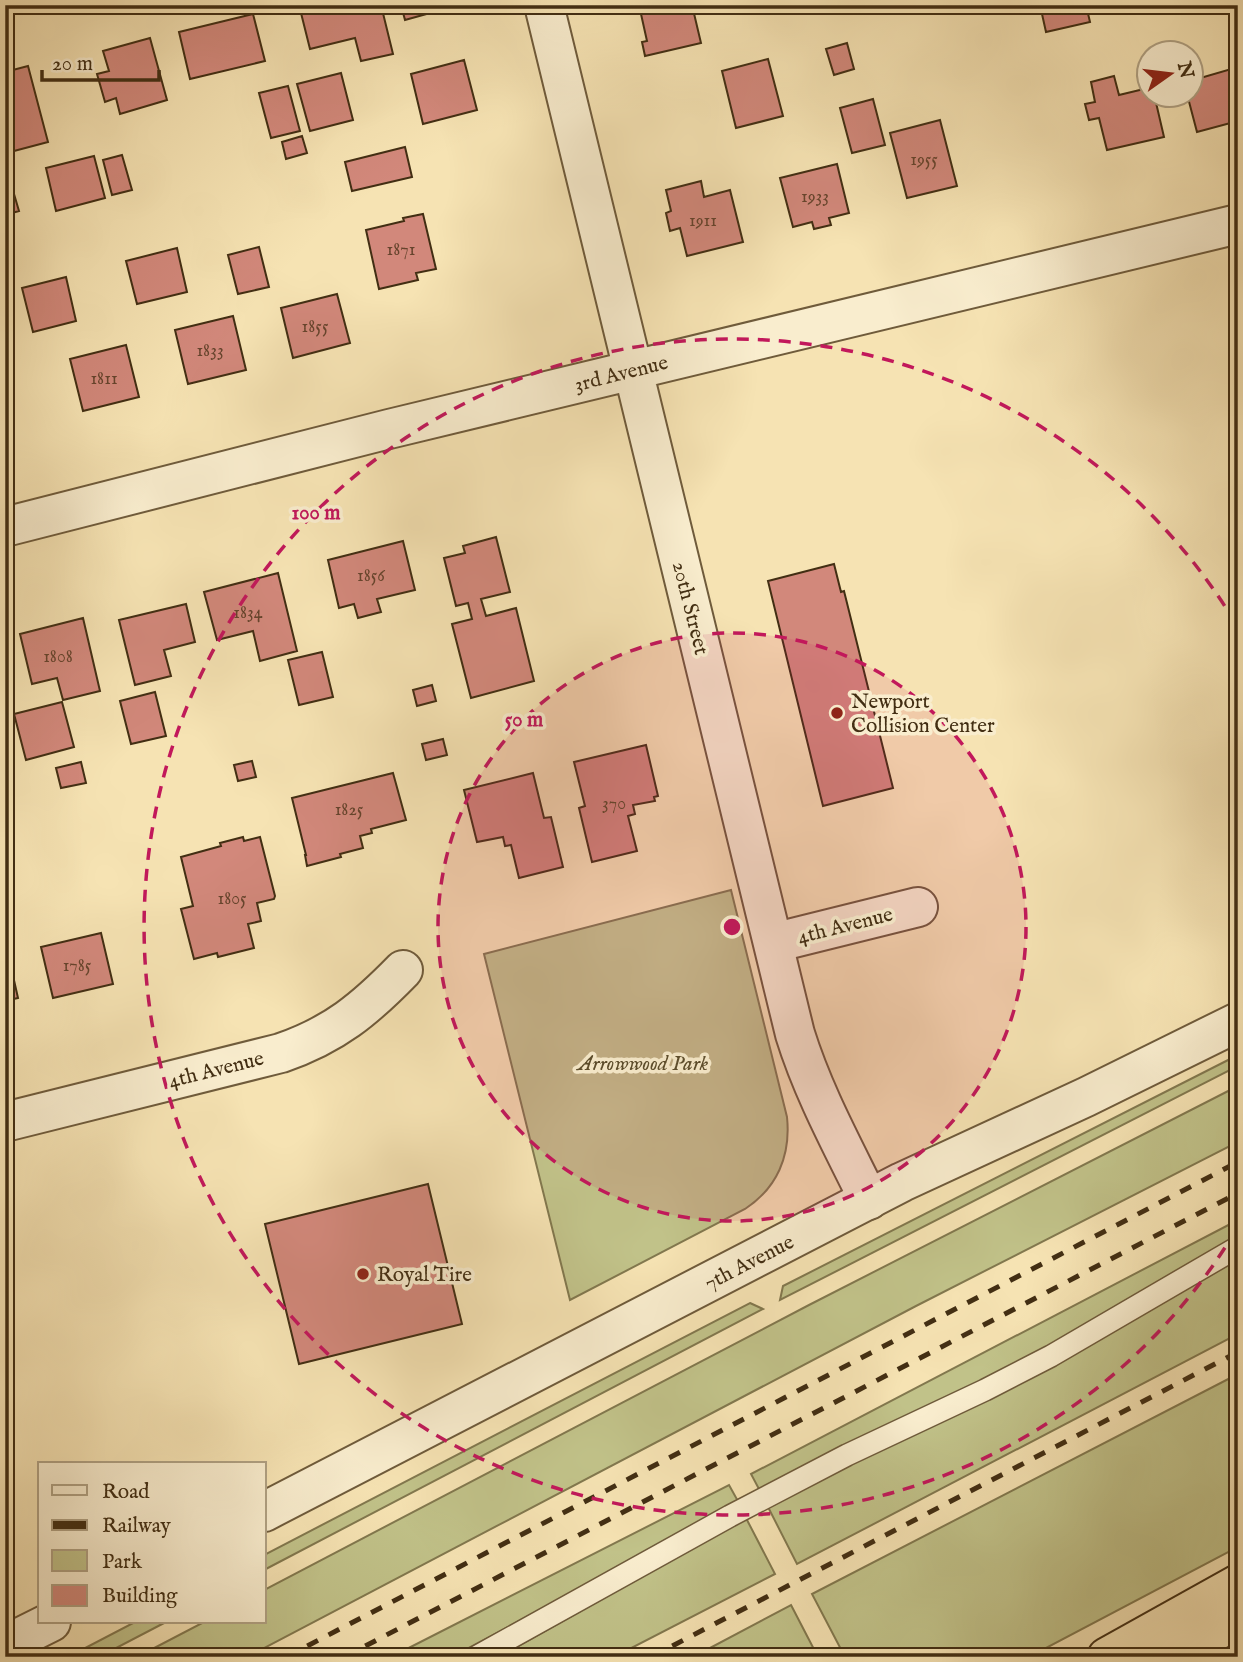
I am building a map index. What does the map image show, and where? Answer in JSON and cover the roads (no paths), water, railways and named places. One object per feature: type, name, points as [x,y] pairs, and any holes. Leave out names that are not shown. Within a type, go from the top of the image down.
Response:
[{"type":"highway","points":[[1107,1657],[1238,1584]]},
{"type":"highway","points":[[1163,1657],[1238,1620]]},
{"type":"street","name":"20th Street","points":[[544,5],[795,1034],[807,1072],[869,1199]]},
{"type":"street","name":"3rd Avenue","points":[[5,527],[390,429],[1238,224]]},
{"type":"street","name":"4th Avenue","points":[[773,943],[918,907]]},
{"type":"street","name":"4th Avenue","points":[[5,1122],[281,1053],[305,1044],[333,1031],[358,1014],[403,970]]},
{"type":"street","name":"7th Avenue","points":[[266,1511],[869,1199],[1238,1022]]},
{"type":"street","points":[[5,1646],[47,1624]]},
{"type":"lane","points":[[476,1657],[741,1510],[1051,1356],[1238,1247]]},
{"type":"railway","points":[[286,1657],[1238,1162]]},
{"type":"railway","points":[[344,1657],[1238,1193]]},
{"type":"railway","points":[[651,1657],[1238,1352]]},
{"type":"place","name":"Newport Collision Center","points":[[837,713]]},
{"type":"place","name":"Royal Tire","points":[[363,1274]]},
{"type":"park label","name":"Arrowwood Park","points":[[643,1063]]}]
